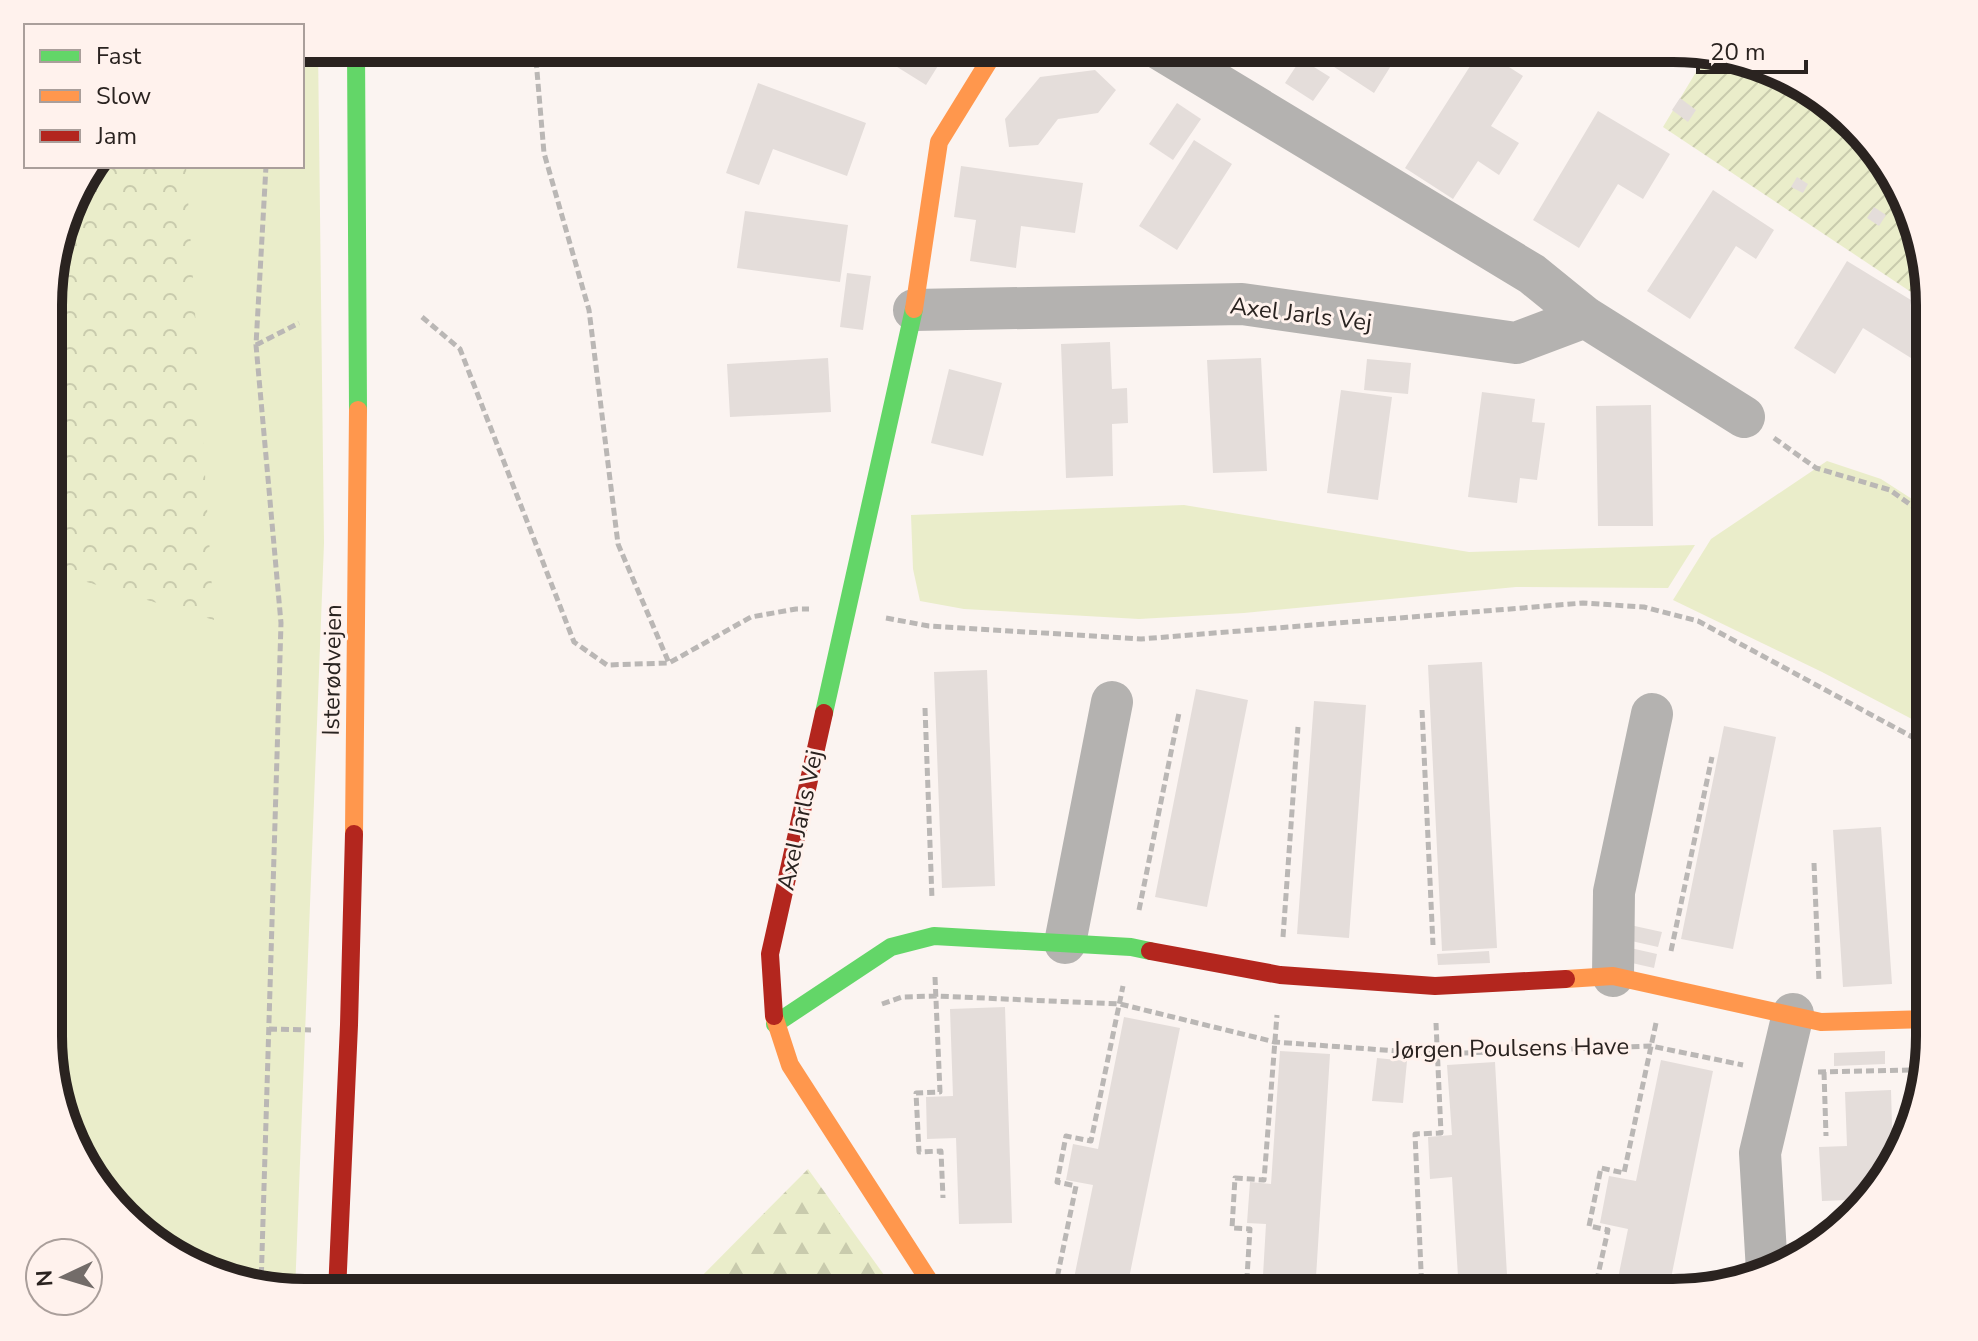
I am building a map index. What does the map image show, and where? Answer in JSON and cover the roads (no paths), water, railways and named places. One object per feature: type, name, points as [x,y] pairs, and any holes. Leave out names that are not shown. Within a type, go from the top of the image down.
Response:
[{"type":"main road","name":"Isterødvejen","points":[[338,1279],[352,939],[356,686],[359,373],[356,62]]},
{"type":"main road","name":"Axel Jarls Vej","points":[[928,1279],[790,1065],[775,1024],[770,954],[914,310],[939,142],[988,62]]},
{"type":"main road","points":[[775,1024],[891,947],[934,936],[1131,947],[1280,975],[1435,986],[1613,976],[1664,987],[1806,1005],[1821,1022],[1915,1019]]},
{"type":"street","points":[[1181,62],[1532,274],[1585,317],[1744,417]]},
{"type":"street","name":"Axel Jarls Vej","points":[[914,310],[1242,304],[1516,343],[1585,317]]},
{"type":"street","points":[[1065,943],[1112,702]]},
{"type":"street","points":[[1613,976],[1614,892],[1652,714]]},
{"type":"street","points":[[1766,1260],[1760,1153],[1806,1005]]}]
